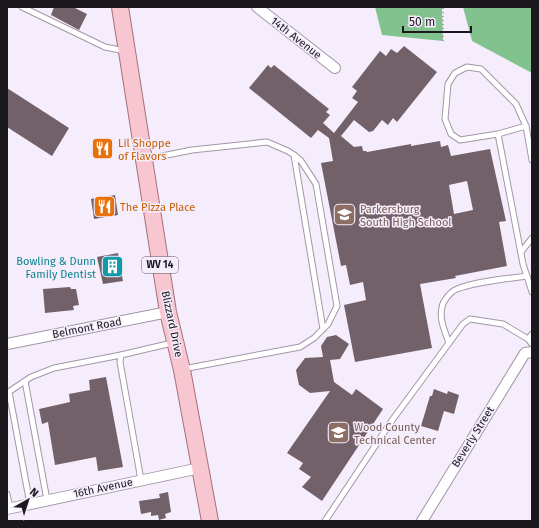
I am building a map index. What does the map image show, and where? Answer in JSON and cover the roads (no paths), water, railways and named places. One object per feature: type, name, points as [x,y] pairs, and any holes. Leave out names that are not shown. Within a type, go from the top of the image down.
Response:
[{"type":"main road","name":"Blizzard Drive","points":[[120,7],[168,312],[182,370],[210,521]]},
{"type":"street","name":"14th Avenue","points":[[258,7],[335,68]]},
{"type":"street","name":"Belmont Road","points":[[7,344],[168,312]]},
{"type":"street","name":"Beverly Street","points":[[422,521],[528,352]]},
{"type":"street","name":"16th Avenue","points":[[9,509],[200,468]]},
{"type":"lane","points":[[22,7],[105,47],[127,52]]},
{"type":"lane","points":[[526,126],[498,134],[460,140],[451,134],[445,119],[448,84],[455,73],[467,67],[481,69],[489,75],[516,104],[526,126],[532,160]]},
{"type":"lane","points":[[498,134],[520,252],[532,292]]},
{"type":"lane","points":[[144,160],[192,150],[267,142],[294,155],[301,161],[316,184],[337,306],[328,324],[314,338],[300,347],[182,370]]},
{"type":"lane","points":[[294,155],[323,329]]},
{"type":"lane","points":[[520,252],[532,238]]},
{"type":"lane","points":[[449,343],[442,321],[442,306],[456,289],[479,283],[527,276]]},
{"type":"lane","points":[[326,521],[392,419],[463,324],[470,319],[503,324],[528,339],[532,344]]},
{"type":"lane","points":[[528,339],[532,334]]},
{"type":"lane","points":[[30,504],[8,393],[31,377],[54,368],[121,355],[175,342]]},
{"type":"lane","points":[[121,355],[120,362],[141,480]]},
{"type":"lane","points":[[25,381],[47,500]]},
{"type":"lane","points":[[7,494],[9,509]]},
{"type":"place","name":"Lil Shoppe of Flavors","points":[[102,149]]},
{"type":"place","name":"The Pizza Place","points":[[105,207]]},
{"type":"place","name":"Parkersburg South High School","points":[[344,215]]},
{"type":"place","name":"Bowling & Dunn Family Dentist","points":[[112,267]]},
{"type":"place","name":"Wood County Technical Center","points":[[339,433]]}]
